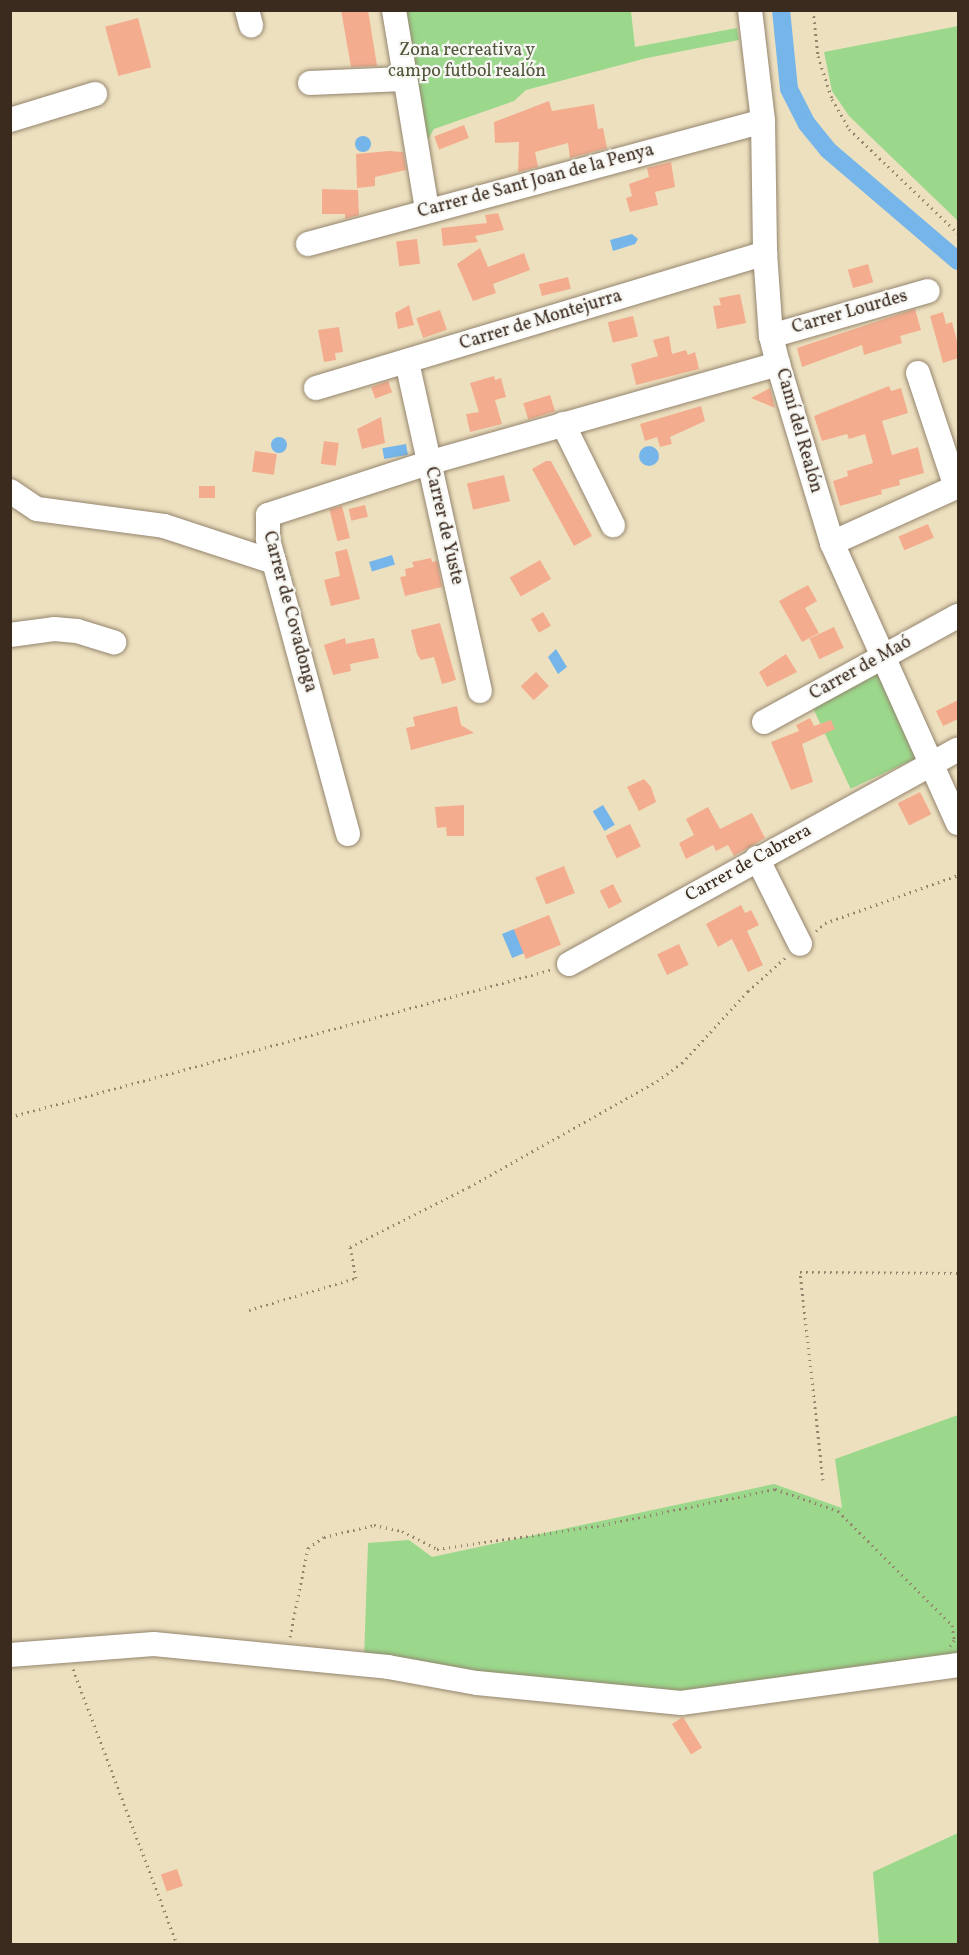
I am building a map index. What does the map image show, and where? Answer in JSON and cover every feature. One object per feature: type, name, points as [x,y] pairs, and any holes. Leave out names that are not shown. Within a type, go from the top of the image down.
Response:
[{"type":"street","points":[[394,10],[427,210]]},
{"type":"street","name":"Camí del Realón","points":[[750,10],[764,121],[765,253],[771,336],[778,364],[832,543],[930,766],[958,823]]},
{"type":"street","points":[[310,83],[404,79]]},
{"type":"street","points":[[10,120],[95,94]]},
{"type":"street","name":"Carrer de Sant Joan de la Penya","points":[[308,244],[427,210],[764,121]]},
{"type":"street","name":"Carrer de Montejurra","points":[[316,388],[765,253]]},
{"type":"street","name":"Carrer Lourdes","points":[[771,336],[928,291]]},
{"type":"street","name":"Carrer de Yuste","points":[[407,362],[480,691]]},
{"type":"street","name":"Carrer de Covadonga","points":[[348,834],[274,562],[266,526],[268,515],[428,463],[778,364]]},
{"type":"street","points":[[832,543],[957,487],[918,373]]},
{"type":"street","points":[[563,424],[613,525]]},
{"type":"street","points":[[10,491],[37,509],[164,526],[274,562]]},
{"type":"street","name":"Carrer de Maó","points":[[764,722],[958,616]]},
{"type":"street","points":[[10,635],[54,629],[77,631],[114,642]]},
{"type":"street","name":"Carrer de Cabrera","points":[[569,964],[757,858],[958,749]]},
{"type":"street","points":[[757,858],[800,944]]},
{"type":"street","points":[[10,1655],[154,1644],[388,1666],[477,1683],[681,1703],[958,1665]]},
{"type":"path","points":[[813,10],[818,56],[831,99],[849,129],[878,160],[958,233]]},
{"type":"path","points":[[249,1310],[356,1278],[350,1247],[469,1187],[657,1081],[682,1063],[748,991],[825,923],[958,875]]},
{"type":"path","points":[[10,1117],[569,964]]},
{"type":"path","points":[[823,1480],[800,1272],[958,1273]]},
{"type":"path","points":[[287,1655],[302,1566],[308,1548],[324,1538],[374,1525],[402,1531],[437,1549],[597,1526],[775,1489],[838,1510],[952,1625],[954,1640],[928,1662],[927,1669]]},
{"type":"path","points":[[66,1650],[177,1944]]},
{"type":"green space","name":"Zona recreativa y campo futbol realón","points":[[405,11],[631,11],[635,47],[737,28],[739,40],[647,58],[526,90],[514,101],[434,129],[427,141]]},
{"type":"green space","points":[[958,26],[958,221],[849,116],[832,91],[824,52]]},
{"type":"green space","points":[[878,670],[919,757],[851,789],[810,702]]},
{"type":"green space","points":[[958,1415],[958,1662],[709,1696],[364,1659],[368,1543],[409,1540],[432,1557],[774,1484],[842,1508],[835,1459]]},
{"type":"green space","points":[[958,1833],[958,1944],[879,1944],[873,1872]]},
{"type":"water","points":[[360,136],[366,136],[371,144],[369,150],[360,152],[355,147],[355,141]]},
{"type":"water","points":[[632,234],[638,239],[635,244],[613,251],[610,240]]},
{"type":"water","points":[[279,437],[287,445],[279,453],[271,445]]},
{"type":"water","points":[[406,444],[408,455],[384,459],[382,448]]},
{"type":"water","points":[[649,446],[656,449],[659,456],[656,463],[649,466],[642,463],[639,456],[642,449]]},
{"type":"water","points":[[392,555],[395,565],[372,572],[369,562]]},
{"type":"water","points":[[556,649],[567,667],[558,674],[548,657]]},
{"type":"water","points":[[603,805],[615,825],[605,831],[593,811]]},
{"type":"water","points":[[514,929],[524,953],[512,958],[502,934]]},
{"type":"building","points":[[341,10],[368,10],[377,66],[351,67]]},
{"type":"building","points":[[138,18],[151,67],[118,76],[105,27]]},
{"type":"building","points":[[549,101],[552,111],[594,104],[598,129],[603,128],[607,148],[570,158],[568,143],[535,152],[538,167],[518,172],[519,142],[495,143],[494,122]]},
{"type":"building","points":[[464,125],[469,138],[439,150],[434,136]]},
{"type":"building","points":[[403,152],[406,170],[375,177],[375,186],[357,188],[356,154]]},
{"type":"building","points":[[671,162],[675,187],[655,192],[658,205],[630,212],[626,198],[632,196],[629,184],[649,177],[647,168]]},
{"type":"building","points":[[322,189],[358,190],[359,215],[345,219],[345,214],[322,214]]},
{"type":"building","points":[[498,213],[504,230],[475,236],[478,242],[443,246],[441,228],[487,223],[485,215]]},
{"type":"building","points":[[417,239],[420,264],[399,266],[396,242]]},
{"type":"building","points":[[480,248],[488,267],[524,253],[530,270],[493,284],[496,293],[473,301],[457,264]]},
{"type":"building","points":[[868,264],[873,282],[853,288],[848,270]]},
{"type":"building","points":[[568,277],[571,289],[542,296],[539,284]]},
{"type":"building","points":[[740,294],[746,323],[717,329],[713,306],[721,305],[719,298]]},
{"type":"building","points":[[409,305],[414,325],[398,329],[395,313]]},
{"type":"building","points":[[915,309],[921,330],[900,336],[902,343],[864,355],[862,345],[802,367],[797,348]]},
{"type":"building","points":[[440,310],[447,330],[423,338],[416,318]]},
{"type":"building","points":[[943,312],[946,324],[952,322],[958,345],[958,358],[943,363],[930,316]]},
{"type":"building","points":[[633,316],[638,336],[613,343],[608,322]]},
{"type":"building","points":[[339,327],[343,352],[335,353],[336,360],[324,362],[318,330]]},
{"type":"building","points":[[669,336],[672,354],[686,350],[688,355],[695,352],[699,369],[636,385],[631,364],[658,356],[653,340]]},
{"type":"building","points":[[494,376],[495,380],[501,378],[506,397],[495,400],[502,424],[470,432],[466,414],[479,412],[470,383]]},
{"type":"building","points":[[388,381],[392,392],[375,398],[371,387]]},
{"type":"building","points":[[889,386],[891,391],[901,388],[908,413],[882,421],[892,455],[918,447],[924,473],[899,480],[900,485],[881,490],[882,494],[840,506],[833,481],[848,476],[847,471],[873,463],[865,434],[849,439],[847,434],[822,441],[814,416]]},
{"type":"building","points":[[770,388],[775,408],[751,398]]},
{"type":"building","points":[[550,395],[555,411],[528,419],[523,403]]},
{"type":"building","points":[[701,406],[705,421],[670,437],[672,444],[660,447],[657,437],[645,441],[640,424]]},
{"type":"building","points":[[381,417],[385,443],[362,449],[357,429]]},
{"type":"building","points":[[324,441],[339,443],[336,466],[321,464]]},
{"type":"building","points":[[255,451],[277,454],[274,475],[252,472]]},
{"type":"building","points":[[546,461],[551,461],[592,536],[574,546],[532,469]]},
{"type":"building","points":[[504,475],[510,501],[473,510],[467,484]]},
{"type":"building","points":[[199,486],[215,486],[215,498],[199,498]]},
{"type":"building","points":[[365,505],[368,517],[351,521],[349,509]]},
{"type":"building","points":[[342,506],[350,538],[337,541],[329,509]]},
{"type":"building","points":[[928,524],[934,538],[904,550],[899,537]]},
{"type":"building","points":[[347,549],[360,599],[331,606],[324,580],[340,576],[335,552]]},
{"type":"building","points":[[431,558],[432,562],[437,561],[442,587],[405,596],[400,577],[406,576],[405,569],[414,567],[412,562]]},
{"type":"building","points":[[540,560],[551,579],[521,597],[510,578]]},
{"type":"building","points":[[808,585],[817,601],[805,608],[819,633],[802,642],[779,601]]},
{"type":"building","points":[[543,612],[551,626],[539,633],[531,619]]},
{"type":"building","points":[[440,623],[456,680],[442,684],[434,657],[421,660],[417,654],[411,630]]},
{"type":"building","points":[[834,627],[844,648],[819,659],[810,638]]},
{"type":"building","points":[[345,638],[346,644],[374,638],[379,658],[350,664],[351,671],[333,675],[324,645]]},
{"type":"building","points":[[786,654],[797,672],[767,687],[759,672]]},
{"type":"building","points":[[536,672],[549,686],[534,700],[521,686]]},
{"type":"building","points":[[958,700],[958,719],[943,726],[936,711]]},
{"type":"building","points":[[457,706],[461,725],[474,733],[411,750],[406,728],[415,726],[413,717]]},
{"type":"building","points":[[810,718],[814,726],[831,720],[835,729],[802,744],[813,782],[791,790],[771,742],[799,731],[796,725]]},
{"type":"building","points":[[644,779],[651,787],[656,802],[639,811],[627,787]]},
{"type":"building","points":[[920,792],[931,814],[909,826],[898,803]]},
{"type":"building","points":[[464,805],[464,836],[447,836],[446,827],[437,828],[435,807]]},
{"type":"building","points":[[708,807],[720,829],[752,813],[765,838],[734,856],[728,845],[716,851],[713,845],[686,859],[679,843],[694,835],[686,819]]},
{"type":"building","points":[[630,824],[641,846],[617,858],[606,836]]},
{"type":"building","points":[[564,866],[575,893],[546,905],[535,878]]},
{"type":"building","points":[[613,884],[622,902],[609,909],[600,891]]},
{"type":"building","points":[[741,905],[745,913],[751,910],[759,925],[747,931],[763,965],[748,972],[732,939],[718,947],[706,924]]},
{"type":"building","points":[[549,915],[561,945],[526,959],[514,929]]},
{"type":"building","points":[[679,944],[689,965],[667,975],[657,954]]},
{"type":"building","points":[[683,1717],[702,1748],[691,1754],[672,1724]]},
{"type":"building","points":[[177,1869],[183,1886],[167,1892],[161,1875]]},
{"type":"waterway","points":[[781,10],[789,89],[807,124],[828,150],[958,261]]}]
